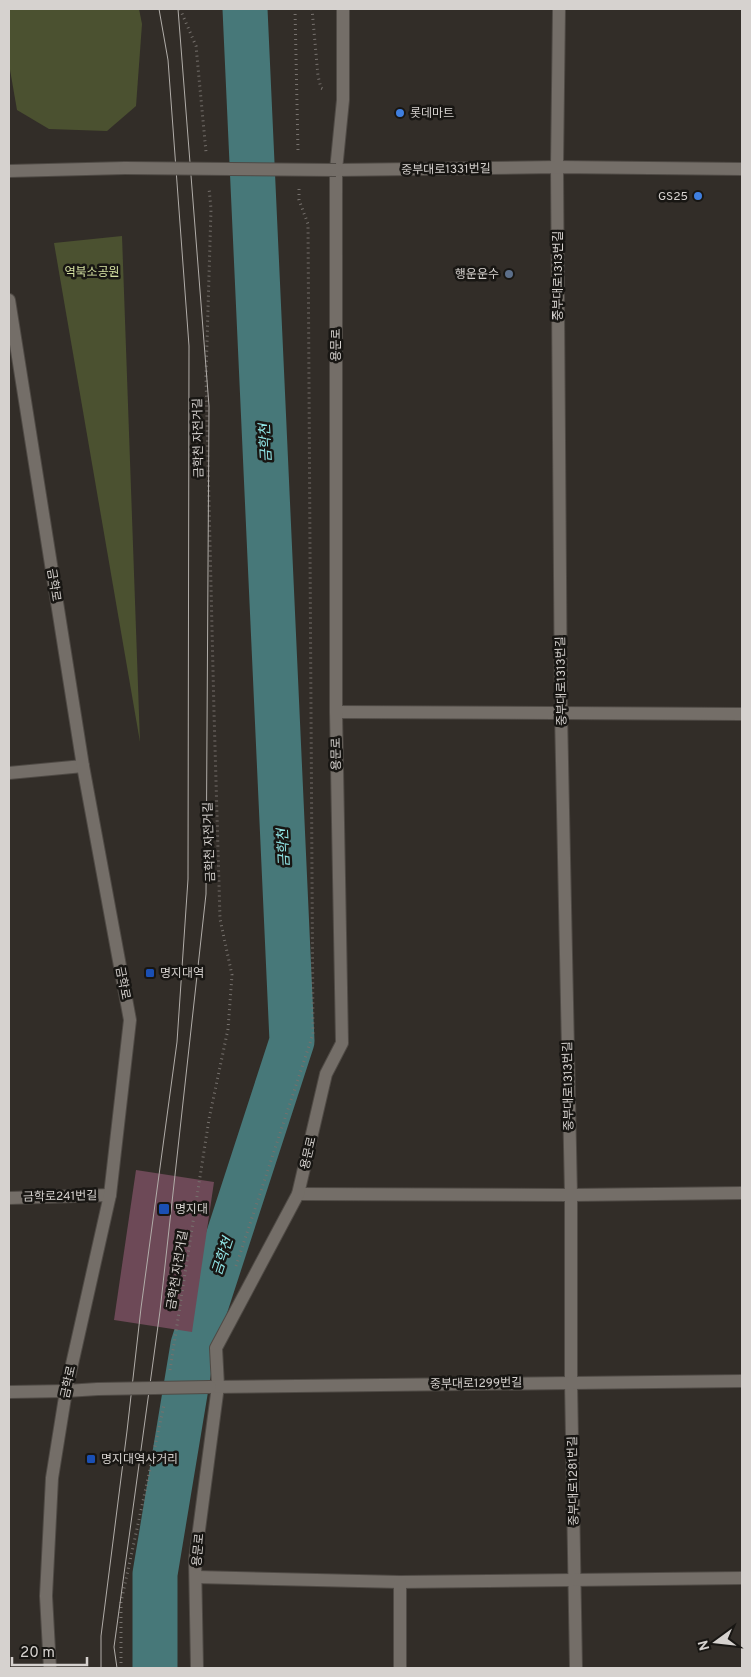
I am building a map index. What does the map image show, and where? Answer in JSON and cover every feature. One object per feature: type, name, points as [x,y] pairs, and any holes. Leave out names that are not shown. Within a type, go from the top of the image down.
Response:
[{"type":"street","name":"용문로","points":[[197,1668],[195,1560],[214,1386],[216,1348],[298,1194],[326,1074],[342,1044],[336,712],[336,170],[343,100],[342,9]]},
{"type":"street","points":[[557,167],[559,9]]},
{"type":"street","name":"중부대로1331번길","points":[[9,171],[125,168],[336,170],[557,167],[742,169]]},
{"type":"street","name":"중부대로1313번길","points":[[557,167],[561,713],[570,1195],[571,1382]]},
{"type":"street","name":"금학로","points":[[9,300],[11,336],[83,766],[130,1020],[110,1195],[66,1391],[52,1478],[46,1596],[50,1668]]},
{"type":"street","points":[[336,712],[742,714]]},
{"type":"street","points":[[9,773],[83,766]]},
{"type":"street","points":[[298,1194],[570,1195],[742,1193]]},
{"type":"street","name":"금학로241번길","points":[[9,1198],[110,1195]]},
{"type":"street","name":"중부대로1299번길","points":[[9,1392],[214,1386],[742,1381]]},
{"type":"street","name":"중부대로1281번길","points":[[571,1382],[576,1668]]},
{"type":"street","name":"용문로","points":[[196,1577],[400,1582],[574,1581]]},
{"type":"street","points":[[574,1581],[742,1578]]},
{"type":"street","points":[[400,1582],[400,1668]]},
{"type":"path","points":[[180,9],[196,46],[207,161]]},
{"type":"path","points":[[295,9],[298,152]]},
{"type":"path","points":[[312,9],[318,76],[321,88],[343,100]]},
{"type":"path","name":"금학천 자전거길","points":[[169,1375],[209,1119],[228,1029],[232,975],[220,919],[206,376],[211,209],[208,180]]},
{"type":"path","points":[[234,1271],[313,1034],[308,224],[299,200],[299,181]]},
{"type":"path","points":[[121,1668],[121,1602],[164,1404]]},
{"type":"green space","points":[[9,9],[139,9],[142,24],[136,106],[107,131],[49,129],[17,110],[9,64]]},
{"type":"green space","name":"역북소공원","points":[[122,236],[140,742],[54,243]]},
{"type":"building","points":[[136,1170],[214,1182],[192,1332],[114,1320]]},
{"type":"waterway","name":"금학천","points":[[155,1668],[155,1574],[193,1345],[292,1041],[245,9]]},
{"type":"tram line","points":[[101,1668],[101,1636],[141,1308],[177,1042],[188,879],[189,346],[168,60],[159,9]]},
{"type":"tram line","points":[[117,1668],[114,1647],[160,1311],[206,894],[209,406],[178,9]]},
{"type":"place","name":"롯데마트","points":[[400,113]]},
{"type":"place","name":"GS25","points":[[698,196]]},
{"type":"place","name":"행운운수","points":[[509,274]]},
{"type":"place","name":"명지대역","points":[[150,973]]},
{"type":"place","name":"명지대","points":[[164,1209]]},
{"type":"place","name":"명지대역사거리","points":[[91,1459]]}]
